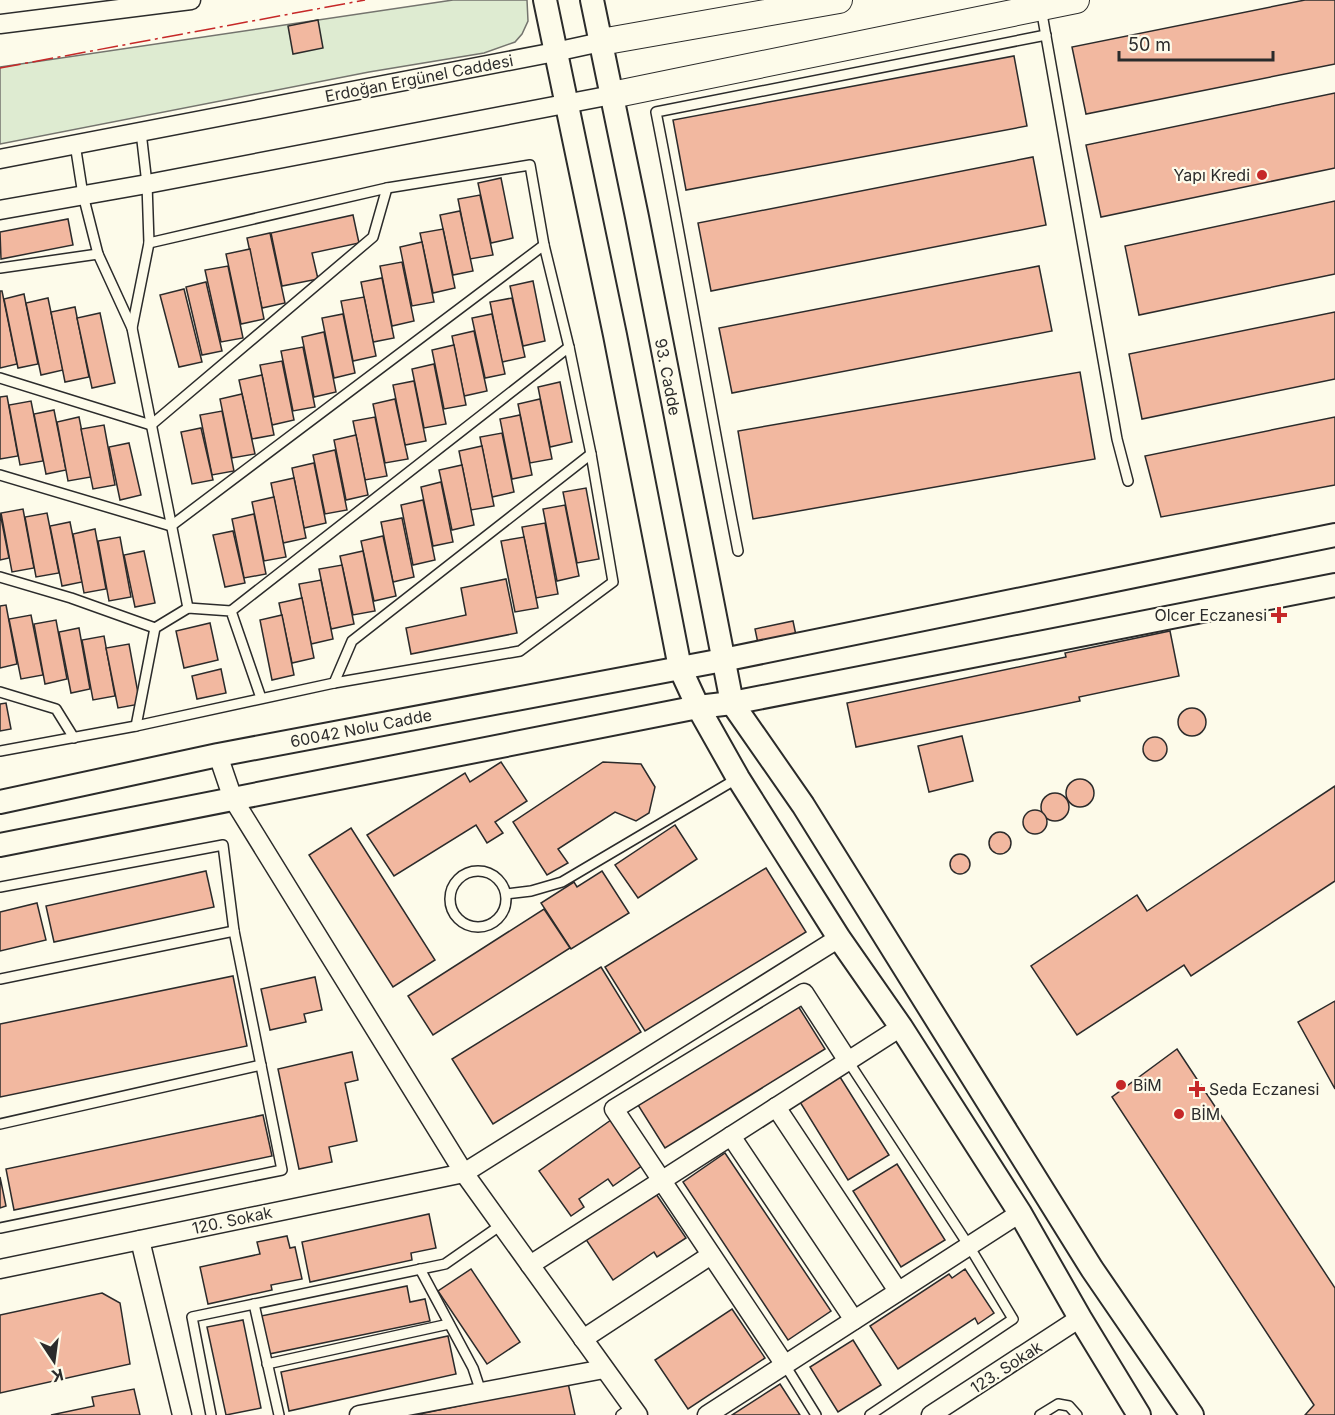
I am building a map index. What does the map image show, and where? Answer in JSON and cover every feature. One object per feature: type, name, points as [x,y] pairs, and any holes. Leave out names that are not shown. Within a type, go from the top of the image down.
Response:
[{"type":"main road","name":"Erdoğan Ergünel Caddesi","points":[[601,42],[839,0]]},
{"type":"main road","points":[[612,94],[1040,4],[1076,0]]},
{"type":"street","points":[[0,24],[75,7],[191,0]]},
{"type":"street","points":[[545,0],[680,668],[698,707],[738,778],[839,938],[901,1027],[1020,1213],[1139,1415]]},
{"type":"street","name":"93. Cadde","points":[[592,0],[732,703]]},
{"type":"street","name":"Erdoğan Ergünel Caddesi","points":[[0,159],[601,42]]},
{"type":"street","points":[[0,210],[147,184],[612,94]]},
{"type":"street","name":"60042 Nolu Cadde","points":[[0,802],[218,755],[723,660],[1335,535]]},
{"type":"street","points":[[0,845],[698,707],[732,703],[1335,585]]},
{"type":"street","points":[[732,703],[803,806],[1092,1269],[1192,1415]]},
{"type":"street","points":[[218,755],[233,799],[464,1173],[604,1369],[630,1412]]},
{"type":"street","points":[[464,1173],[839,938]]},
{"type":"street","points":[[785,1365],[614,1109],[804,993],[848,1061]]},
{"type":"street","points":[[530,1265],[901,1027]]},
{"type":"street","points":[[776,1107],[898,1291]]},
{"type":"street","points":[[731,1136],[854,1320]]},
{"type":"street","name":"120. Sokak","points":[[0,1269],[464,1173]]},
{"type":"street","points":[[707,1415],[1020,1213]]},
{"type":"street","points":[[140,1240],[182,1415]]},
{"type":"street","points":[[583,1339],[711,1255]]},
{"type":"street","name":"123. Sokak","points":[[931,1415],[1080,1318]]},
{"type":"street","points":[[359,1415],[604,1369]]},
{"type":"lane","points":[[1040,4],[1118,439],[1128,481]]},
{"type":"lane","points":[[738,551],[711,419],[676,209],[656,112],[1046,35]]},
{"type":"lane","points":[[132,328],[149,243],[147,184],[141,132]]},
{"type":"lane","points":[[75,144],[83,195],[98,254],[132,328],[188,608]]},
{"type":"lane","points":[[0,751],[136,726],[334,683],[520,651],[613,582],[591,454],[569,347],[544,245],[530,165],[387,188],[149,243]]},
{"type":"lane","points":[[151,425],[374,237],[387,188]]},
{"type":"lane","points":[[171,526],[544,245]]},
{"type":"lane","points":[[0,268],[98,254]]},
{"type":"lane","points":[[136,726],[155,628],[188,608],[231,611],[569,347]]},
{"type":"lane","points":[[0,378],[151,425]]},
{"type":"lane","points":[[334,683],[352,641],[591,454]]},
{"type":"lane","points":[[0,475],[171,526]]},
{"type":"lane","points":[[0,577],[71,598],[155,628]]},
{"type":"lane","points":[[231,611],[261,698]]},
{"type":"lane","points":[[0,692],[56,709],[74,738]]},
{"type":"lane","points":[[506,894],[531,891],[562,882],[738,778]]},
{"type":"lane","points":[[0,887],[223,845],[234,931],[282,1170],[0,1228]]},
{"type":"lane","points":[[475,871],[484,872],[498,879],[506,894],[505,909],[501,916],[483,927],[467,925],[460,921],[451,908],[450,900],[454,884],[460,878],[475,871]]},
{"type":"lane","points":[[0,979],[234,931]]},
{"type":"lane","points":[[848,1061],[969,1246],[1013,1319],[870,1415]]},
{"type":"lane","points":[[0,1124],[261,1065]]},
{"type":"lane","points":[[211,1415],[192,1317],[445,1264],[501,1225]]},
{"type":"lane","points":[[420,1269],[473,1368],[481,1392]]},
{"type":"lane","points":[[254,1304],[279,1415]]},
{"type":"lane","points":[[267,1364],[449,1324]]},
{"type":"lane","points":[[785,1365],[816,1415]]},
{"type":"lane","points":[[1040,1415],[1058,1404],[1070,1406],[1077,1415]]},
{"type":"green space","points":[[453,0],[527,0],[528,21],[515,42],[484,53],[369,72],[0,144],[0,67]]},
{"type":"building","points":[[1305,0],[1335,0],[1335,64],[1086,114],[1072,47]]},
{"type":"building","points":[[318,20],[323,48],[293,54],[288,26]]},
{"type":"building","points":[[1014,56],[1027,126],[686,190],[673,120]]},
{"type":"building","points":[[1335,93],[1335,168],[1101,217],[1086,145]]},
{"type":"building","points":[[1033,157],[1046,225],[711,291],[698,223]]},
{"type":"building","points":[[501,178],[513,238],[491,243],[478,183]]},
{"type":"building","points":[[480,195],[493,255],[470,259],[458,199]]},
{"type":"building","points":[[1335,201],[1335,274],[1139,315],[1125,246]]},
{"type":"building","points":[[460,211],[473,271],[453,275],[440,215]]},
{"type":"building","points":[[353,215],[359,243],[312,253],[318,279],[282,286],[271,233]]},
{"type":"building","points":[[68,219],[73,245],[1,259],[0,232]]},
{"type":"building","points":[[443,229],[455,288],[433,293],[420,233]]},
{"type":"building","points":[[270,233],[285,303],[262,308],[247,238]]},
{"type":"building","points":[[422,242],[434,302],[412,306],[400,247]]},
{"type":"building","points":[[250,249],[264,319],[241,324],[226,254]]},
{"type":"building","points":[[402,262],[414,321],[392,326],[380,266]]},
{"type":"building","points":[[228,266],[243,338],[221,342],[205,270]]},
{"type":"building","points":[[1039,266],[1052,331],[732,393],[719,328]]},
{"type":"building","points":[[382,278],[394,338],[373,342],[361,282]]},
{"type":"building","points":[[533,281],[545,341],[523,346],[510,286]]},
{"type":"building","points":[[206,282],[222,351],[202,355],[186,287]]},
{"type":"building","points":[[184,289],[202,362],[179,367],[160,295]]},
{"type":"building","points":[[0,291],[2,291],[17,364],[0,368]]},
{"type":"building","points":[[24,294],[38,364],[18,368],[4,299]]},
{"type":"building","points":[[364,297],[376,356],[353,361],[341,301]]},
{"type":"building","points":[[48,298],[63,370],[41,375],[26,303]]},
{"type":"building","points":[[512,298],[525,357],[502,362],[490,302]]},
{"type":"building","points":[[75,307],[89,377],[65,382],[51,312]]},
{"type":"building","points":[[1335,312],[1335,379],[1142,419],[1129,354]]},
{"type":"building","points":[[100,313],[115,383],[92,388],[77,318]]},
{"type":"building","points":[[343,314],[355,373],[334,378],[322,318]]},
{"type":"building","points":[[492,314],[505,374],[485,378],[472,318]]},
{"type":"building","points":[[474,331],[487,391],[464,396],[452,336]]},
{"type":"building","points":[[324,332],[336,392],[314,397],[302,337]]},
{"type":"building","points":[[454,345],[466,405],[444,409],[432,350]]},
{"type":"building","points":[[303,347],[315,407],[293,411],[281,351]]},
{"type":"building","points":[[282,361],[294,420],[272,425],[260,365]]},
{"type":"building","points":[[434,364],[446,424],[424,428],[412,369]]},
{"type":"building","points":[[1080,372],[1095,459],[753,519],[738,431]]},
{"type":"building","points":[[262,375],[274,435],[252,439],[239,380]]},
{"type":"building","points":[[414,381],[426,441],[405,445],[393,385]]},
{"type":"building","points":[[560,382],[572,442],[550,447],[538,387]]},
{"type":"building","points":[[242,394],[255,454],[232,458],[220,399]]},
{"type":"building","points":[[7,396],[18,456],[0,459],[0,397]]},
{"type":"building","points":[[395,399],[408,459],[385,463],[373,404]]},
{"type":"building","points":[[540,399],[552,459],[530,463],[518,404]]},
{"type":"building","points":[[31,401],[43,461],[20,465],[9,405]]},
{"type":"building","points":[[54,410],[66,470],[46,474],[34,414]]},
{"type":"building","points":[[222,411],[234,471],[212,475],[200,415]]},
{"type":"building","points":[[520,415],[532,475],[512,479],[500,419]]},
{"type":"building","points":[[79,417],[91,477],[68,481],[57,422]]},
{"type":"building","points":[[375,417],[387,476],[365,480],[353,421]]},
{"type":"building","points":[[1335,417],[1335,485],[1161,517],[1145,456]]},
{"type":"building","points":[[104,425],[115,485],[93,489],[81,429]]},
{"type":"building","points":[[201,428],[213,480],[192,484],[181,432]]},
{"type":"building","points":[[502,433],[514,492],[492,497],[480,437]]},
{"type":"building","points":[[356,435],[368,495],[346,500],[334,440]]},
{"type":"building","points":[[129,443],[141,495],[120,500],[109,447]]},
{"type":"building","points":[[482,446],[494,506],[471,510],[459,451]]},
{"type":"building","points":[[335,450],[347,510],[325,514],[313,455]]},
{"type":"building","points":[[314,463],[326,523],[304,528],[292,468]]},
{"type":"building","points":[[462,465],[474,525],[452,530],[439,470]]},
{"type":"building","points":[[294,478],[306,538],[283,543],[271,483]]},
{"type":"building","points":[[441,482],[453,542],[433,546],[421,487]]},
{"type":"building","points":[[586,488],[599,559],[577,563],[563,492]]},
{"type":"building","points":[[274,497],[286,557],[264,561],[252,502]]},
{"type":"building","points":[[423,500],[435,560],[413,565],[401,505]]},
{"type":"building","points":[[565,505],[579,576],[557,581],[543,509]]},
{"type":"building","points":[[23,509],[34,568],[12,572],[1,513]]},
{"type":"building","points":[[0,513],[9,558],[0,560]]},
{"type":"building","points":[[47,513],[59,573],[36,577],[25,517]]},
{"type":"building","points":[[254,514],[266,574],[244,578],[232,519]]},
{"type":"building","points":[[402,518],[414,577],[393,582],[381,522]]},
{"type":"building","points":[[70,522],[82,582],[62,586],[50,526]]},
{"type":"building","points":[[545,523],[558,594],[536,598],[522,527]]},
{"type":"building","points":[[95,529],[106,589],[84,593],[73,534]]},
{"type":"building","points":[[233,531],[245,583],[225,587],[213,535]]},
{"type":"building","points":[[383,536],[396,596],[374,601],[361,541]]},
{"type":"building","points":[[120,537],[131,597],[109,601],[98,541]]},
{"type":"building","points":[[524,537],[538,608],[515,612],[501,541]]},
{"type":"building","points":[[144,551],[155,603],[135,607],[124,555]]},
{"type":"building","points":[[363,551],[375,611],[353,615],[340,556]]},
{"type":"building","points":[[342,565],[354,624],[331,629],[319,569]]},
{"type":"building","points":[[506,579],[517,633],[411,654],[406,628],[466,615],[461,588]]},
{"type":"building","points":[[321,580],[333,639],[311,644],[299,584]]},
{"type":"building","points":[[302,598],[314,658],[292,663],[279,603]]},
{"type":"building","points":[[6,605],[17,664],[0,668],[0,606]]},
{"type":"building","points":[[31,615],[43,675],[21,679],[9,619]]},
{"type":"building","points":[[282,615],[294,675],[272,680],[260,620]]},
{"type":"building","points":[[56,620],[67,679],[45,684],[34,624]]},
{"type":"building","points":[[793,621],[797,640],[759,648],[755,629]]},
{"type":"building","points":[[210,623],[218,660],[184,668],[176,631]]},
{"type":"building","points":[[79,628],[90,689],[71,693],[59,632]]},
{"type":"building","points":[[1170,631],[1179,676],[1079,697],[1080,701],[856,747],[847,703],[1066,657],[1065,653]]},
{"type":"building","points":[[104,636],[115,696],[93,700],[82,640]]},
{"type":"building","points":[[129,644],[140,704],[118,708],[106,648]]},
{"type":"building","points":[[221,669],[226,693],[197,699],[192,676]]},
{"type":"building","points":[[6,703],[11,729],[0,731],[0,704]]},
{"type":"building","points":[[1192,708],[1202,712],[1206,722],[1202,732],[1192,736],[1182,732],[1178,722],[1182,712]]},
{"type":"building","points":[[962,736],[973,781],[929,792],[918,746]]},
{"type":"building","points":[[1155,737],[1163,741],[1167,749],[1163,757],[1155,761],[1147,757],[1143,749],[1147,741]]},
{"type":"building","points":[[501,762],[527,801],[495,822],[503,833],[487,843],[476,825],[394,876],[367,835],[465,773],[470,782]]},
{"type":"building","points":[[603,762],[641,764],[655,787],[649,813],[636,821],[615,812],[558,849],[568,863],[547,875],[513,822]]},
{"type":"building","points":[[1080,779],[1090,783],[1094,793],[1090,803],[1080,807],[1070,803],[1066,793],[1070,783]]},
{"type":"building","points":[[1335,786],[1335,881],[1191,976],[1184,965],[1077,1035],[1031,966],[1137,895],[1147,911]]},
{"type":"building","points":[[1055,793],[1065,797],[1069,807],[1065,817],[1055,821],[1045,817],[1041,807],[1045,797]]},
{"type":"building","points":[[1035,810],[1043,814],[1047,822],[1043,830],[1035,834],[1027,830],[1023,822],[1027,814]]},
{"type":"building","points":[[675,825],[697,859],[638,898],[615,865]]},
{"type":"building","points":[[351,828],[435,960],[393,987],[309,855]]},
{"type":"building","points":[[1000,832],[1008,835],[1011,843],[1008,851],[1000,854],[992,851],[989,843],[992,835]]},
{"type":"building","points":[[960,854],[967,857],[970,864],[967,871],[960,874],[953,871],[950,864],[953,857]]},
{"type":"building","points":[[766,868],[806,932],[645,1031],[605,967]]},
{"type":"building","points":[[206,871],[214,907],[54,942],[46,906]]},
{"type":"building","points":[[602,871],[629,913],[571,949],[541,903],[574,882],[577,887]]},
{"type":"building","points":[[37,903],[46,940],[0,951],[0,912]]},
{"type":"building","points":[[544,909],[570,948],[433,1035],[408,996]]},
{"type":"building","points":[[601,967],[641,1032],[493,1124],[452,1059]]},
{"type":"building","points":[[233,976],[247,1046],[0,1097],[0,1024]]},
{"type":"building","points":[[315,977],[322,1010],[304,1014],[306,1022],[270,1030],[261,989]]},
{"type":"building","points":[[1335,1001],[1335,1089],[1298,1022]]},
{"type":"building","points":[[798,1006],[825,1049],[665,1148],[638,1105]]},
{"type":"building","points":[[1177,1049],[1335,1288],[1335,1415],[1305,1415],[1314,1405],[1112,1097]]},
{"type":"building","points":[[352,1052],[358,1080],[345,1083],[357,1141],[329,1147],[332,1162],[299,1169],[278,1069]]},
{"type":"building","points":[[840,1077],[889,1155],[848,1180],[800,1102]]},
{"type":"building","points":[[263,1115],[272,1156],[14,1210],[6,1169]]},
{"type":"building","points":[[611,1120],[643,1165],[613,1186],[608,1179],[579,1199],[584,1207],[571,1216],[539,1171]]},
{"type":"building","points":[[725,1153],[831,1311],[788,1340],[683,1182]]},
{"type":"building","points":[[897,1164],[945,1240],[901,1267],[853,1191]]},
{"type":"building","points":[[0,1177],[6,1206],[0,1208]]},
{"type":"building","points":[[652,1188],[686,1238],[657,1257],[654,1252],[613,1280],[583,1235]]},
{"type":"building","points":[[429,1214],[436,1248],[411,1253],[412,1260],[310,1282],[302,1242]]},
{"type":"building","points":[[287,1236],[290,1248],[295,1247],[302,1279],[271,1285],[272,1290],[208,1304],[200,1267],[260,1254],[257,1242]]},
{"type":"building","points":[[471,1269],[520,1342],[487,1364],[438,1291]]},
{"type":"building","points":[[965,1269],[994,1313],[978,1324],[975,1318],[898,1369],[870,1326],[949,1274],[952,1278]]},
{"type":"building","points":[[407,1286],[410,1302],[425,1299],[430,1321],[269,1354],[261,1316]]},
{"type":"building","points":[[102,1293],[120,1303],[130,1364],[0,1393],[0,1315]]},
{"type":"building","points":[[732,1309],[765,1358],[688,1409],[655,1360]]},
{"type":"building","points":[[243,1320],[261,1408],[226,1415],[207,1327]]},
{"type":"building","points":[[448,1336],[456,1374],[289,1411],[281,1372]]},
{"type":"building","points":[[853,1340],[881,1385],[838,1412],[810,1367]]},
{"type":"building","points":[[568,1383],[575,1415],[415,1415]]},
{"type":"building","points":[[780,1384],[800,1415],[732,1415]]},
{"type":"building","points":[[134,1389],[140,1415],[51,1415],[94,1406],[92,1397]]},
{"type":"power","points":[[0,68],[365,0]]},
{"type":"place","name":"Yapı Kredi","points":[[1262,175]]},
{"type":"place","name":"Olcer Eczanesi","points":[[1279,615]]},
{"type":"place","name":"BiM","points":[[1121,1085]]},
{"type":"place","name":"Seda Eczanesi","points":[[1197,1089]]},
{"type":"place","name":"BİM","points":[[1179,1114]]}]
